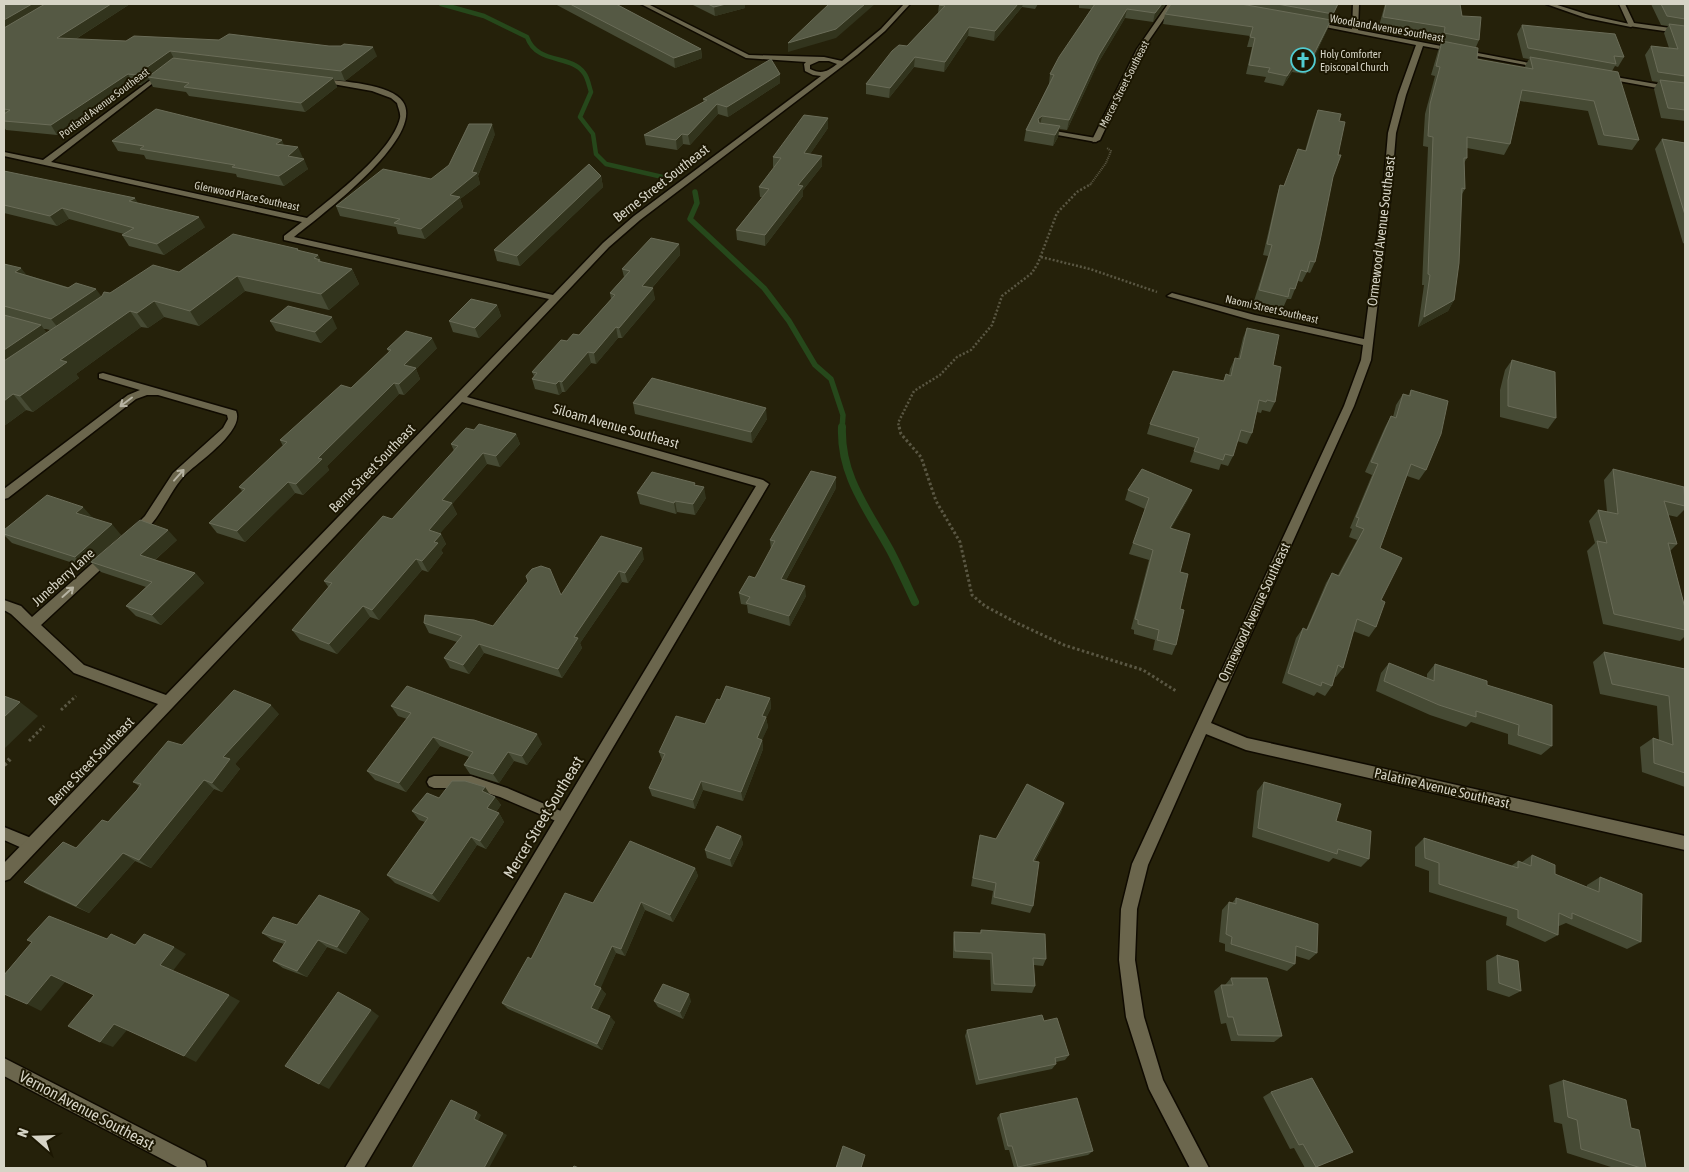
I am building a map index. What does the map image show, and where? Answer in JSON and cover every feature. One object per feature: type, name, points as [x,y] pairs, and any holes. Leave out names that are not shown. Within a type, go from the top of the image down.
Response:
[{"type":"street","points":[[644,4],[736,52],[758,59],[828,74]]},
{"type":"street","name":"Berne Street Southeast","points":[[4,874],[606,246],[637,218],[842,64],[868,43],[907,4]]},
{"type":"street","name":"Mercer Street Southeast","points":[[1092,139],[1140,48],[1171,4]]},
{"type":"street","points":[[1355,32],[1356,4]]},
{"type":"street","points":[[1622,4],[1630,25],[1685,32]]},
{"type":"street","name":"Woodland Avenue Southeast","points":[[1309,24],[1550,67]]},
{"type":"street","name":"Berne Street Southeast","points":[[783,108],[810,81],[808,70],[815,60],[827,59],[868,43]]},
{"type":"street","name":"Ormewood Avenue Southeast","points":[[1200,1168],[1155,1083],[1135,1016],[1127,960],[1129,909],[1140,864],[1349,406],[1366,360],[1387,192],[1392,133],[1402,95],[1420,44]]},
{"type":"street","points":[[758,59],[815,60]]},
{"type":"street","name":"Berne Street Southeast","points":[[827,59],[842,64]]},
{"type":"street","name":"Portland Avenue Southeast","points":[[45,163],[167,70]]},
{"type":"street","points":[[1598,76],[1685,91]]},
{"type":"street","points":[[308,221],[369,169],[391,145],[405,115],[404,107],[399,100],[382,92],[314,80]]},
{"type":"street","name":"Glenwood Place Southeast","points":[[4,154],[308,221]]},
{"type":"street","name":"Glenwood Place Southeast","points":[[308,221],[287,238],[556,298]]},
{"type":"street","name":"Naomi Street Southeast","points":[[1172,296],[1254,318],[1368,342]]},
{"type":"street","name":"Juneberry Lane","points":[[32,625],[149,519],[178,476],[228,430],[233,419],[232,412],[226,410],[103,376]]},
{"type":"street","points":[[4,495],[132,397],[152,390]]},
{"type":"street","name":"Siloam Avenue Southeast","points":[[460,398],[763,484]]},
{"type":"street","name":"Mercer Street Southeast","points":[[354,1168],[763,484]]},
{"type":"street","points":[[4,605],[16,610],[79,669],[168,702]]},
{"type":"street","name":"Palatine Avenue Southeast","points":[[1202,726],[1246,744],[1685,843]]},
{"type":"street","name":"Vernon Avenue Southeast","points":[[4,1067],[198,1168]]},
{"type":"lane","points":[[1549,4],[1588,17],[1630,25]]},
{"type":"lane","points":[[1040,130],[1092,139]]},
{"type":"lane","points":[[1050,136],[1086,142],[1092,139]]},
{"type":"lane","points":[[434,782],[471,782],[502,792],[563,818]]},
{"type":"lane","points":[[4,833],[31,845]]},
{"type":"path","points":[[1092,139],[1111,151],[1106,163],[1090,184],[1063,204],[1057,213],[1041,257],[1032,273],[1002,296],[992,325],[971,350],[957,357],[940,375],[914,391],[898,423],[901,434],[921,456],[927,469],[936,501],[960,542],[966,578],[972,595],[985,606],[1017,623],[1064,645],[1143,670],[1176,691]]},
{"type":"path","points":[[1041,257],[1090,269],[1126,283],[1172,296]]},
{"type":"path","points":[[61,710],[76,696]]},
{"type":"path","points":[[29,741],[44,726]]},
{"type":"path","points":[[4,765],[10,759]]},
{"type":"building","points":[[4,4],[32,4],[4,20]]},
{"type":"building","points":[[45,4],[111,4],[57,38],[126,41],[134,36],[219,40],[229,34],[329,46],[341,46],[344,44],[373,47],[341,71],[170,51],[136,75],[128,74],[51,125],[4,121],[4,114],[10,110],[4,109],[4,28]]},
{"type":"building","points":[[570,4],[616,4],[701,49],[674,58]]},
{"type":"building","points":[[708,4],[726,4],[714,7]]},
{"type":"building","points":[[829,4],[865,4],[836,29],[788,43]]},
{"type":"building","points":[[939,4],[1018,4],[995,31],[969,27],[945,62],[915,57],[890,88],[866,84],[892,51],[899,45],[907,46],[945,6]]},
{"type":"building","points":[[1095,4],[1162,4],[1155,13],[1127,9],[1099,55],[1069,120],[1042,116],[1038,119],[1039,123],[1060,126],[1055,135],[1026,130],[1054,75],[1050,74],[1059,57]]},
{"type":"building","points":[[1171,4],[1241,4],[1331,20],[1309,64],[1296,62],[1287,76],[1268,72],[1270,68],[1249,65],[1255,38],[1250,37],[1253,27],[1165,14]]},
{"type":"building","points":[[1277,4],[1338,4],[1333,14]]},
{"type":"building","points":[[1386,4],[1460,4],[1462,16],[1481,17],[1479,40],[1444,33],[1445,27],[1383,17]]},
{"type":"building","points":[[1661,4],[1685,4],[1685,19],[1667,16]]},
{"type":"building","points":[[1669,24],[1685,26],[1685,76],[1658,72],[1651,46],[1678,49]]},
{"type":"building","points":[[1522,25],[1615,34],[1624,57],[1614,56],[1616,64],[1528,48]]},
{"type":"building","points":[[1442,41],[1478,48],[1477,59],[1533,69],[1530,57],[1618,72],[1639,140],[1604,135],[1594,101],[1522,90],[1510,144],[1467,137],[1467,158],[1464,158],[1465,189],[1462,188],[1459,263],[1454,300],[1424,317],[1430,275],[1428,274],[1433,137],[1428,136],[1430,104],[1440,67],[1436,66]]},
{"type":"building","points":[[173,58],[333,78],[301,103],[184,87],[189,83],[148,77]]},
{"type":"building","points":[[771,59],[780,74],[727,107],[717,104],[688,135],[682,134],[676,140],[644,135],[707,100],[703,99]]},
{"type":"building","points":[[1660,80],[1685,83],[1685,110],[1668,108]]},
{"type":"building","points":[[156,109],[282,140],[276,144],[298,147],[288,156],[304,159],[279,176],[232,167],[235,165],[140,149],[144,146],[112,141]]},
{"type":"building","points":[[1318,110],[1341,114],[1339,121],[1345,122],[1338,155],[1341,155],[1333,177],[1315,262],[1310,261],[1307,272],[1301,270],[1295,289],[1290,288],[1288,297],[1259,290],[1272,245],[1267,244],[1280,185],[1284,186],[1298,149],[1306,151]]},
{"type":"building","points":[[804,115],[828,118],[804,153],[822,156],[798,185],[803,186],[765,235],[736,230],[769,189],[759,187],[781,158],[773,157]]},
{"type":"building","points":[[469,124],[492,124],[472,172],[477,173],[450,195],[460,197],[421,229],[394,223],[400,219],[336,206],[383,169],[431,179],[449,165]]},
{"type":"building","points":[[1662,139],[1685,143],[1685,215]]},
{"type":"building","points":[[589,164],[601,176],[517,256],[494,250]]},
{"type":"building","points":[[4,171],[135,198],[129,201],[199,217],[157,244],[122,235],[134,228],[62,208],[50,216],[4,205]]},
{"type":"building","points":[[233,234],[298,249],[318,255],[314,258],[320,260],[318,261],[352,269],[321,294],[237,276],[190,311],[154,301],[137,313],[130,311],[60,360],[67,362],[20,396],[13,394],[4,401],[4,361],[102,296],[104,292],[110,293],[153,265],[179,272]]},
{"type":"building","points":[[651,238],[679,244],[642,286],[653,288],[619,328],[616,327],[594,353],[588,352],[562,382],[559,381],[556,384],[532,379],[537,373],[532,372],[561,340],[567,341],[573,334],[579,335],[615,295],[610,293],[630,271],[622,269]]},
{"type":"building","points":[[4,264],[21,268],[15,272],[68,288],[76,283],[96,289],[51,319],[4,306]]},
{"type":"building","points":[[471,299],[497,305],[475,328],[449,321]]},
{"type":"building","points":[[288,306],[332,317],[315,332],[270,321]]},
{"type":"building","points":[[4,315],[41,325],[4,350]]},
{"type":"building","points":[[1247,328],[1279,335],[1273,365],[1281,367],[1275,402],[1259,400],[1252,433],[1241,430],[1233,456],[1225,454],[1223,460],[1194,451],[1199,438],[1150,424],[1173,371],[1224,381],[1226,374],[1231,376],[1235,358],[1240,359]]},
{"type":"building","points":[[406,331],[432,338],[404,365],[416,368],[399,384],[394,383],[318,458],[322,459],[296,484],[288,482],[237,531],[209,523],[245,489],[239,487],[287,442],[280,440],[341,385],[351,388],[391,350],[387,349]]},
{"type":"building","points":[[1512,360],[1555,372],[1556,418],[1508,406],[1508,380]]},
{"type":"building","points":[[652,378],[766,408],[751,432],[633,403]]},
{"type":"building","points":[[1411,390],[1448,401],[1441,434],[1426,470],[1411,464],[1380,548],[1402,558],[1381,600],[1385,602],[1376,627],[1357,619],[1343,668],[1338,665],[1332,686],[1322,682],[1321,686],[1288,673],[1303,628],[1307,630],[1332,573],[1339,576],[1364,529],[1356,526],[1359,518],[1356,517],[1378,464],[1371,462],[1391,416],[1396,418],[1403,394],[1410,396]]},
{"type":"building","points":[[479,424],[516,434],[496,456],[483,453],[442,500],[452,503],[429,530],[441,534],[434,542],[438,543],[422,561],[416,559],[372,610],[363,606],[329,644],[292,630],[332,583],[324,581],[383,516],[392,519],[458,446],[451,444],[466,428],[474,430]]},
{"type":"building","points":[[1142,469],[1192,490],[1170,528],[1190,534],[1180,572],[1188,574],[1180,609],[1184,610],[1176,645],[1157,640],[1159,630],[1138,624],[1138,620],[1135,619],[1153,550],[1133,543],[1149,498],[1128,490]]},
{"type":"building","points":[[1613,469],[1684,487],[1685,506],[1664,501],[1677,544],[1668,543],[1685,608],[1685,630],[1614,614],[1597,541],[1607,543],[1598,510],[1618,514]]},
{"type":"building","points":[[811,471],[836,477],[781,579],[805,586],[789,616],[746,603],[750,597],[739,593],[749,576],[755,578],[775,541],[770,540]]},
{"type":"building","points":[[652,472],[704,487],[693,504],[675,501],[674,503],[637,493]]},
{"type":"building","points":[[47,495],[83,507],[76,513],[112,524],[75,557],[4,534],[4,530]]},
{"type":"building","points":[[140,520],[168,530],[140,555],[195,573],[152,615],[126,606],[152,582],[91,562]]},
{"type":"building","points":[[601,536],[642,548],[625,573],[619,571],[574,637],[578,638],[558,669],[479,644],[463,665],[444,658],[462,636],[424,623],[425,615],[474,620],[493,626],[528,581],[526,576],[532,569],[541,566],[550,569],[561,595]]},
{"type":"building","points":[[1604,652],[1685,669],[1685,773],[1654,763],[1653,738],[1673,745],[1669,696],[1612,684]]},
{"type":"building","points":[[1389,663],[1434,681],[1435,664],[1487,681],[1487,685],[1552,705],[1552,746],[1518,735],[1519,725],[1476,711],[1476,717],[1439,705],[1384,681]]},
{"type":"building","points":[[407,686],[537,734],[522,756],[508,752],[493,774],[464,765],[473,752],[433,737],[399,783],[367,771],[411,713],[391,706]]},
{"type":"building","points":[[726,686],[770,698],[762,716],[766,717],[757,738],[762,740],[741,792],[701,781],[693,800],[649,788],[665,754],[659,752],[676,716],[705,724],[717,699],[720,700]]},
{"type":"building","points":[[234,690],[271,705],[223,757],[230,759],[212,783],[204,780],[139,860],[123,853],[76,906],[24,882],[63,842],[76,848],[102,820],[108,822],[137,790],[141,784],[133,782],[168,741],[182,745]]},
{"type":"building","points":[[4,696],[20,702],[4,717]]},
{"type":"building","points":[[452,781],[465,781],[485,787],[482,791],[495,797],[487,808],[499,813],[480,841],[471,837],[432,894],[387,875],[428,818],[412,811],[427,793],[439,798]]},
{"type":"building","points":[[1264,782],[1341,804],[1336,821],[1371,831],[1369,859],[1338,849],[1337,854],[1258,828]]},
{"type":"building","points":[[1027,784],[1064,803],[1033,861],[1039,862],[1033,906],[994,897],[996,883],[973,878],[980,835],[996,839]]},
{"type":"building","points":[[717,826],[741,836],[730,859],[705,850]]},
{"type":"building","points":[[1424,838],[1518,868],[1518,861],[1531,866],[1532,855],[1555,865],[1555,874],[1599,892],[1600,877],[1642,894],[1641,942],[1572,913],[1572,919],[1559,913],[1558,935],[1518,918],[1518,910],[1439,884],[1439,863],[1425,858]]},
{"type":"building","points":[[630,841],[695,868],[670,915],[641,902],[621,949],[612,946],[594,985],[601,988],[591,1008],[610,1016],[597,1044],[502,1003],[528,957],[531,959],[565,893],[593,903]]},
{"type":"building","points":[[319,895],[360,911],[337,947],[318,940],[297,971],[273,961],[286,941],[262,933],[273,917],[297,925]]},
{"type":"building","points":[[1236,898],[1318,924],[1317,953],[1296,946],[1295,964],[1231,944],[1232,937],[1226,934],[1229,902],[1236,904]]},
{"type":"building","points":[[49,916],[107,939],[111,934],[135,945],[144,934],[174,947],[160,965],[229,995],[184,1056],[114,1024],[100,1042],[68,1026],[94,995],[51,975],[27,1004],[4,994],[4,975],[32,942],[27,940]]},
{"type":"building","points":[[981,930],[1045,934],[1046,959],[1033,958],[1035,986],[994,984],[992,953],[955,951],[954,932],[981,933]]},
{"type":"building","points":[[1497,955],[1518,961],[1521,991],[1499,983]]},
{"type":"building","points":[[1231,978],[1267,978],[1282,1036],[1238,1035],[1233,1017],[1228,1017],[1221,985],[1233,985]]},
{"type":"building","points":[[663,984],[689,994],[680,1012],[654,1001]]},
{"type":"building","points":[[338,992],[371,1010],[319,1084],[285,1066]]},
{"type":"building","points":[[1042,1015],[1044,1021],[1057,1018],[1069,1055],[1055,1058],[1056,1064],[979,1080],[967,1030]]},
{"type":"building","points":[[1312,1078],[1353,1152],[1316,1167],[1303,1144],[1299,1145],[1271,1092]]},
{"type":"building","points":[[1563,1080],[1626,1100],[1631,1128],[1639,1130],[1646,1168],[1581,1149],[1577,1120],[1568,1117]]},
{"type":"building","points":[[1077,1098],[1093,1151],[1018,1167],[1012,1146],[1008,1146],[1000,1114]]},
{"type":"building","points":[[451,1100],[477,1112],[474,1119],[503,1133],[484,1168],[412,1168]]},
{"type":"building","points":[[843,1146],[865,1155],[861,1168],[836,1168]]},
{"type":"waterway","points":[[441,4],[484,16],[527,37],[538,52],[578,67],[585,75],[591,92],[580,117],[593,134],[596,154],[606,164],[667,178]]},
{"type":"waterway","points":[[695,192],[697,203],[690,219],[764,288],[789,321],[815,365],[831,379],[843,415],[842,428]]},
{"type":"waterway","points":[[842,428],[846,461],[857,492],[893,556],[915,602]]},
{"type":"place","name":"Holy Comforter Episcopal Church","points":[[1303,60]]}]
